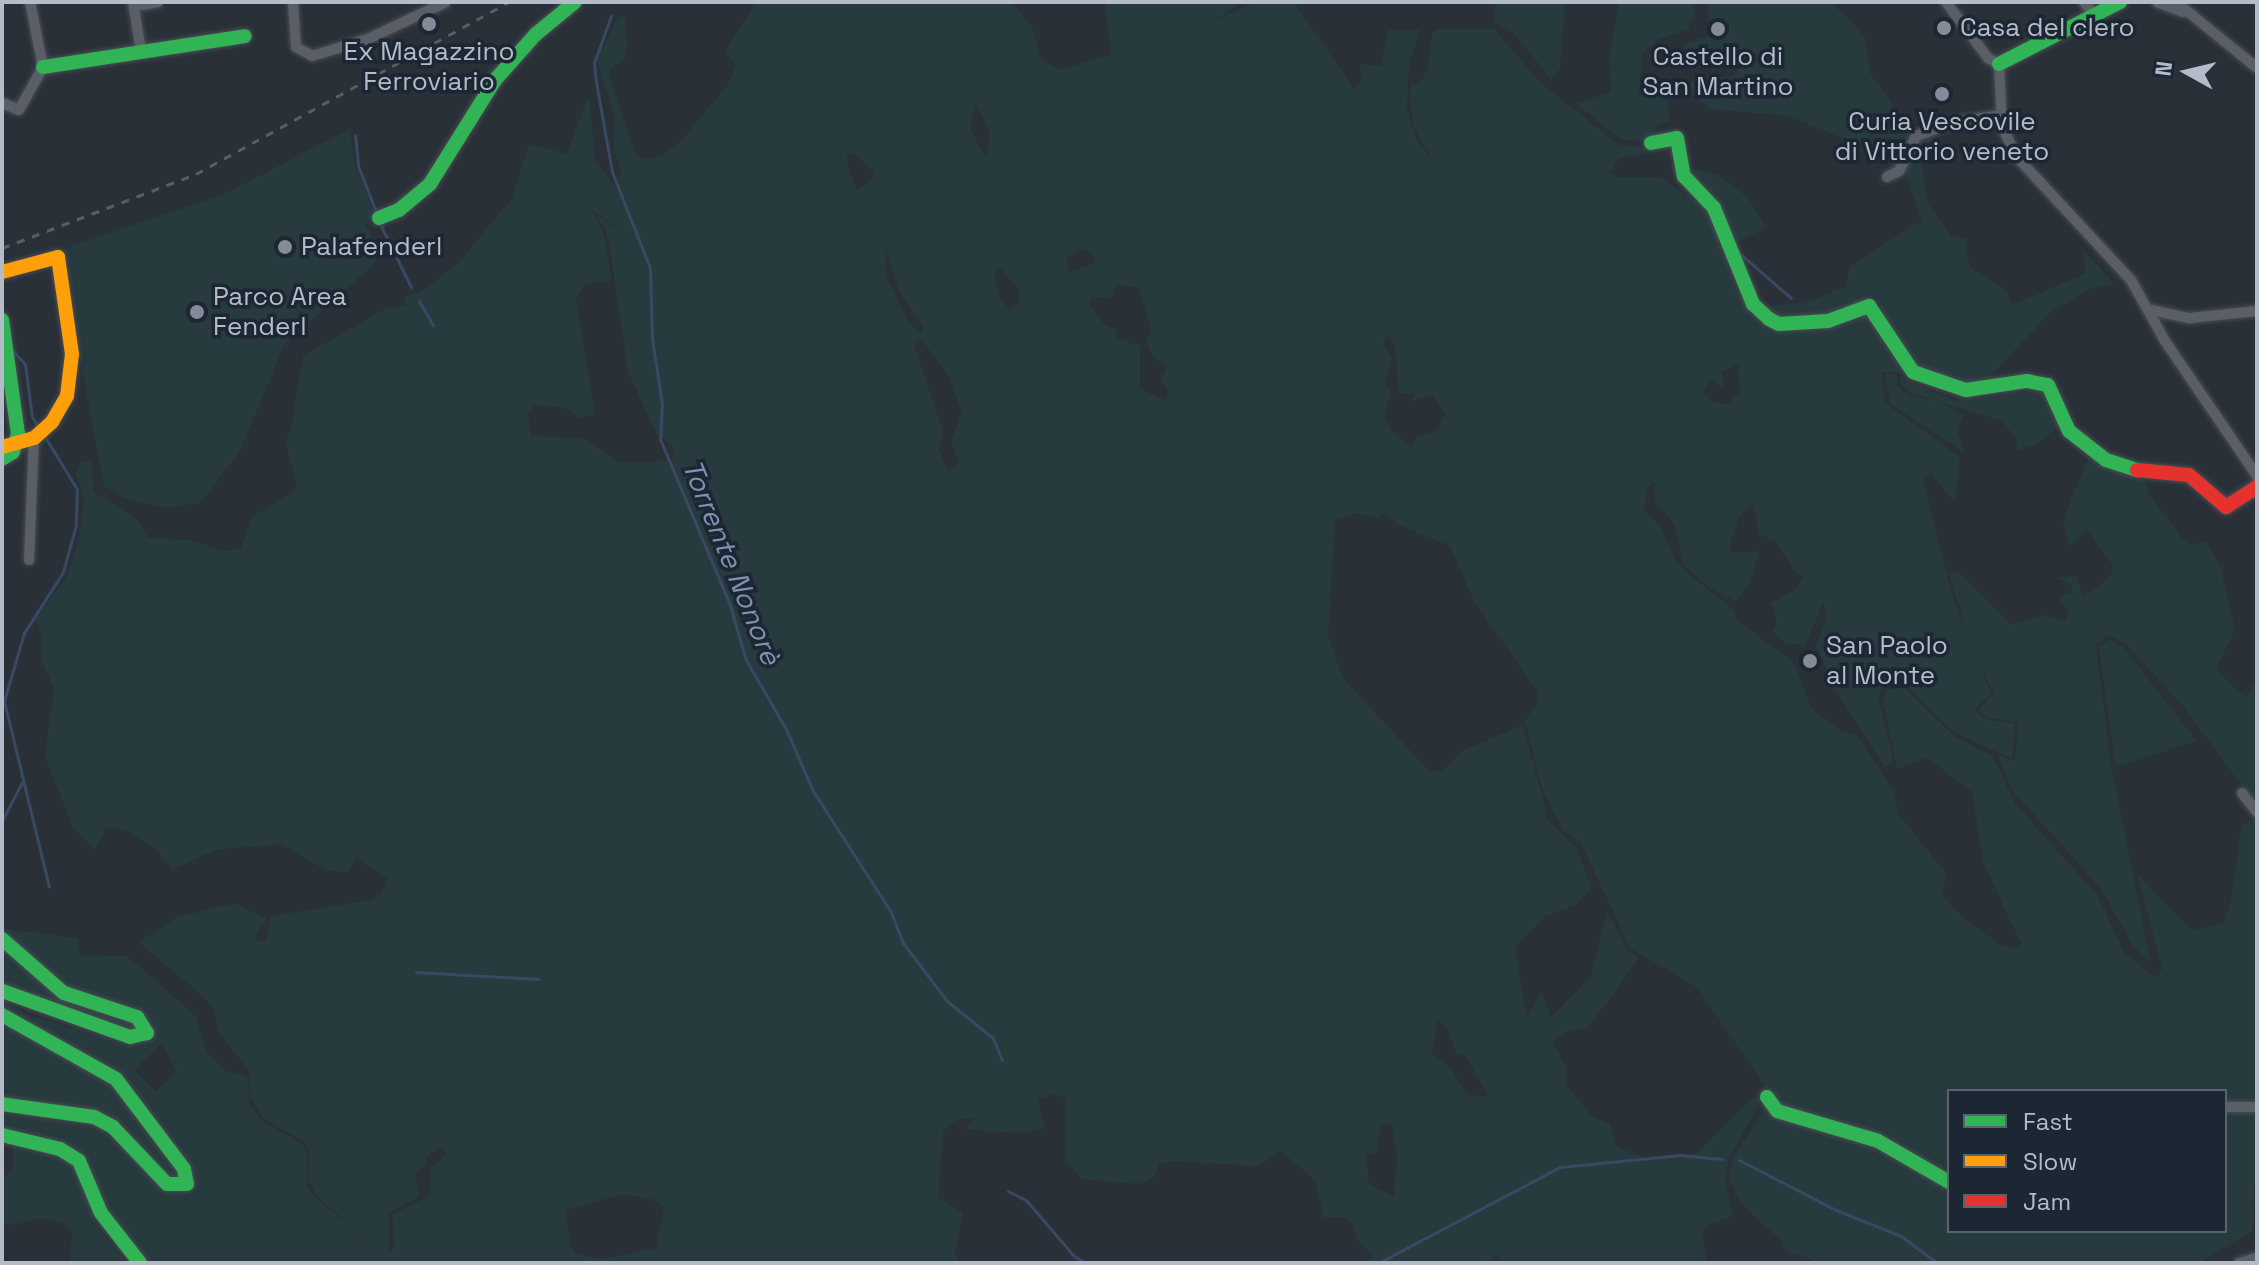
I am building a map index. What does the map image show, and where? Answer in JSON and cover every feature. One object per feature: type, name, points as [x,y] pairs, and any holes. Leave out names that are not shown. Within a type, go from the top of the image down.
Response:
[{"type":"street","points":[[2,103],[19,110],[43,67],[30,2]]},
{"type":"street","points":[[141,51],[134,4],[158,2]]},
{"type":"street","points":[[293,2],[296,47],[312,56],[347,47],[446,2]]},
{"type":"street","points":[[379,218],[430,184],[501,73],[575,2]]},
{"type":"street","points":[[1946,2],[1999,64],[2006,139],[2024,166],[2105,247],[2151,310],[2165,341],[2257,476]]},
{"type":"street","points":[[2084,2],[2095,16]]},
{"type":"street","points":[[2157,2],[2200,19]]},
{"type":"street","points":[[2176,2],[2257,68]]},
{"type":"street","points":[[1999,64],[2122,4]]},
{"type":"street","points":[[43,67],[245,36]]},
{"type":"street","points":[[1887,177],[1899,171],[1916,136],[1954,122],[2002,115]]},
{"type":"street","points":[[1651,143],[1674,139],[1684,176],[1714,208],[1753,304],[1769,319],[1779,324],[1828,321],[1869,306],[1913,372],[1966,390],[2027,381],[2048,385],[2069,431],[2106,460],[2148,474],[2189,475],[2226,507],[2257,487]]},
{"type":"street","points":[[2,272],[58,257],[71,332],[71,372],[63,404],[34,438],[8,449],[2,320]]},
{"type":"street","points":[[2151,310],[2190,318],[2257,311]]},
{"type":"street","points":[[29,560],[34,438]]},
{"type":"street","points":[[2242,793],[2257,812]]},
{"type":"street","points":[[2,939],[64,993],[137,1017],[147,1033],[130,1037],[2,991]]},
{"type":"street","points":[[2,1015],[116,1079],[184,1169],[187,1184],[167,1184],[113,1127],[94,1117],[2,1104]]},
{"type":"street","points":[[1767,1097],[1777,1111],[1878,1141],[1947,1181]]},
{"type":"street","points":[[2227,1107],[2257,1107]]},
{"type":"street","points":[[2,1135],[60,1149],[79,1161],[101,1213],[140,1263]]},
{"type":"street","points":[[2239,1263],[2257,1258]]},
{"type":"green space","points":[[756,2],[1011,2],[1032,26],[1041,59],[1060,70],[1111,55],[1105,2],[1238,4],[1216,20],[1255,2],[1294,2],[1354,89],[1361,83],[1360,64],[1381,66],[1388,30],[1420,30],[1409,65],[1407,112],[1416,140],[1434,162],[1414,128],[1410,100],[1411,83],[1418,86],[1428,68],[1432,34],[1435,29],[1494,29],[1542,84],[1604,133],[1620,145],[1649,148],[1642,155],[1619,158],[1610,174],[1617,174],[1613,177],[1660,177],[1706,208],[1734,285],[1766,329],[1785,333],[1824,327],[1870,311],[1906,373],[1881,372],[1885,403],[1960,457],[1955,502],[1931,475],[1923,480],[1952,595],[1991,694],[1974,710],[1987,720],[2015,723],[2012,759],[1953,731],[1900,680],[1882,688],[1878,696],[1893,760],[1885,768],[1834,687],[1816,645],[1828,616],[1823,603],[1805,645],[1788,644],[1772,632],[1777,622],[1771,603],[1796,589],[1803,576],[1793,570],[1776,541],[1759,534],[1754,506],[1750,504],[1738,520],[1730,544],[1730,553],[1759,551],[1750,583],[1736,601],[1708,587],[1684,565],[1674,524],[1655,501],[1655,482],[1647,488],[1644,509],[1661,528],[1676,563],[1733,610],[1736,619],[1793,662],[1812,709],[1842,732],[1857,735],[1894,793],[1898,814],[1947,874],[1942,895],[1966,920],[2001,945],[2013,949],[2021,944],[1983,861],[1972,792],[1927,758],[1897,769],[1883,699],[1888,689],[1905,688],[1954,736],[1992,756],[2016,805],[2097,895],[2124,952],[2156,978],[2162,969],[2138,875],[2192,930],[2223,923],[2231,902],[2241,826],[2257,815],[2257,1107],[2227,1107],[2227,1089],[1947,1089],[1947,1233],[2227,1233],[2227,1111],[2257,1111],[2253,1231],[2198,1263],[1820,1263],[1785,1250],[1782,1241],[1741,1204],[1729,1178],[1733,1158],[1772,1097],[1698,988],[1630,948],[1580,841],[1563,830],[1542,788],[1525,720],[1537,704],[1538,692],[1474,601],[1450,546],[1397,524],[1385,512],[1379,518],[1355,513],[1335,520],[1328,636],[1343,678],[1429,771],[1441,771],[1464,750],[1523,725],[1548,820],[1577,848],[1591,888],[1576,905],[1545,916],[1515,948],[1527,1018],[1542,992],[1551,1017],[1591,976],[1607,911],[1627,951],[1639,958],[1588,1028],[1566,1031],[1553,1041],[1567,1070],[1566,1084],[1592,1116],[1610,1125],[1617,1147],[1651,1160],[1697,1153],[1757,1094],[1761,1100],[1728,1161],[1725,1179],[1733,1216],[1709,1224],[1702,1232],[1707,1263],[1504,1263],[1498,1255],[1482,1263],[1365,1263],[1372,1255],[1357,1240],[1353,1224],[1343,1217],[1324,1218],[1315,1180],[1281,1151],[1257,1166],[1172,1161],[1159,1164],[1154,1177],[1139,1184],[1082,1179],[1066,1161],[1065,1098],[1054,1094],[1038,1100],[1045,1129],[1016,1133],[965,1129],[974,1118],[956,1120],[943,1132],[938,1197],[963,1213],[955,1253],[959,1263],[142,1263],[113,1231],[83,1162],[2,1136],[2,1113],[101,1128],[175,1194],[192,1186],[189,1168],[129,1084],[2,1015],[2,1000],[28,1015],[135,1047],[147,1037],[147,1018],[68,988],[2,937],[2,929],[77,938],[79,955],[126,956],[154,979],[196,1017],[206,1050],[223,1070],[247,1076],[250,1104],[263,1122],[301,1143],[307,1152],[307,1185],[314,1196],[385,1256],[316,1195],[308,1178],[310,1151],[302,1140],[265,1120],[251,1098],[249,1071],[217,1029],[215,1011],[205,998],[138,942],[178,917],[235,903],[267,919],[256,933],[256,941],[266,941],[271,916],[370,900],[380,895],[387,878],[356,858],[348,872],[327,871],[282,844],[215,850],[172,870],[157,849],[123,829],[106,828],[95,850],[73,827],[45,757],[54,688],[41,660],[42,634],[35,618],[65,580],[78,543],[84,501],[76,475],[81,462],[91,459],[94,492],[137,519],[148,538],[191,540],[224,551],[241,548],[253,516],[294,491],[297,483],[285,441],[291,429],[303,356],[385,309],[407,306],[403,297],[420,292],[458,264],[512,198],[529,144],[567,154],[589,95],[595,161],[622,196],[616,178],[622,173],[614,150],[615,118],[597,60],[618,17],[625,16],[626,57],[609,70],[635,154],[648,159],[667,153],[727,86],[736,65],[725,52]],"holes":[[[976,103],[989,130],[988,156],[980,150],[970,126]],[[854,152],[874,172],[870,182],[856,189],[847,155]],[[565,160],[591,209],[629,236],[594,214],[606,231],[610,249],[628,372],[656,432],[675,449],[672,461],[619,462],[582,438],[531,436],[528,414],[535,405],[563,407],[580,418],[595,414],[576,300],[584,284],[612,280],[603,232]],[[885,244],[899,291],[924,326],[921,332],[909,324],[886,277]],[[1078,249],[1090,252],[1095,263],[1069,272],[1066,258]],[[1000,268],[1019,289],[1019,304],[1010,311],[999,296],[994,274]],[[1117,284],[1139,288],[1151,330],[1146,342],[1154,358],[1167,367],[1161,380],[1169,393],[1165,400],[1140,389],[1140,346],[1117,338],[1116,330],[1104,324],[1089,304],[1093,297],[1111,299]],[[1389,336],[1395,345],[1399,394],[1415,393],[1411,402],[1431,394],[1445,414],[1438,430],[1417,436],[1411,446],[1391,431],[1384,415],[1391,392],[1384,383],[1392,360],[1383,342]],[[921,339],[947,373],[962,413],[951,440],[959,463],[948,472],[939,449],[943,432],[913,342]],[[1738,364],[1740,396],[1733,397],[1732,405],[1712,402],[1703,391],[1711,380],[1724,390],[1722,372]],[[1437,1020],[1447,1028],[1457,1055],[1466,1056],[1488,1097],[1467,1094],[1448,1064],[1432,1055]],[[162,1043],[177,1072],[156,1092],[134,1070]],[[1381,1123],[1392,1126],[1397,1157],[1394,1196],[1369,1184],[1366,1155],[1376,1154]],[[441,1147],[446,1155],[431,1167],[430,1195],[392,1215],[395,1247],[389,1254],[389,1214],[420,1195],[415,1175],[428,1163],[425,1157]],[[623,1194],[652,1199],[664,1208],[656,1248],[601,1259],[577,1254],[570,1245],[566,1210]]]},
{"type":"green space","points":[[1496,2],[1565,2],[1560,68],[1552,80],[1513,32],[1492,21]]},
{"type":"green space","points":[[1619,2],[1693,2],[1695,20],[1688,21],[1690,28],[1657,40],[1642,54],[1639,95],[1668,93],[1669,121],[1658,124],[1652,142],[1622,140],[1575,103],[1611,92],[1610,54]]},
{"type":"green space","points":[[1707,2],[1829,2],[1849,18],[1865,39],[1870,73],[1912,133],[1901,163],[1891,167],[1889,150],[1882,143],[1856,143],[1787,116],[1711,109],[1685,90],[1683,83],[1738,75],[1737,70],[1758,61],[1755,52],[1725,65],[1723,60],[1691,70],[1683,45],[1710,35]]},
{"type":"green space","name":"Parco Area Fenderl","points":[[350,129],[355,166],[376,216],[365,224],[378,248],[375,263],[284,345],[240,451],[200,503],[167,508],[124,498],[104,486],[60,250],[224,194]]},
{"type":"green space","points":[[1928,135],[1936,136],[1922,164],[1927,202],[1952,237],[1969,238],[1965,252],[1971,268],[2006,290],[2013,305],[2086,273],[2082,248],[2114,284],[2090,289],[2051,312],[1992,374],[1988,386],[1917,368],[1888,327],[1875,295],[1867,295],[1851,311],[1784,322],[1760,306],[1806,303],[1845,287],[1851,266],[1922,220],[1903,168],[1915,143]]},
{"type":"green space","points":[[1688,167],[1719,175],[1748,198],[1767,227],[1735,244],[1688,178]]},
{"type":"green space","points":[[1885,374],[1897,375],[1897,386],[1910,396],[1941,402],[1963,415],[1957,431],[1966,454],[1890,404]]},
{"type":"green space","points":[[1901,377],[1955,401],[2039,390],[2056,413],[2057,428],[2037,444],[2017,451],[2016,438],[2002,421],[1911,393],[1900,384]]},
{"type":"green space","points":[[2089,457],[2146,481],[2149,494],[2181,537],[2190,544],[2205,542],[2220,565],[2235,630],[2218,664],[2219,674],[2246,697],[2257,678],[2257,806],[2183,706],[2126,644],[2109,635],[2096,645],[2110,759],[2151,965],[2132,944],[2100,887],[2013,791],[1998,756],[2015,761],[2018,722],[1988,718],[1978,710],[1994,693],[1971,646],[1949,573],[1958,572],[2011,625],[2045,615],[2065,621],[2069,609],[2058,601],[2064,593],[2072,596],[2072,586],[2057,577],[2076,576],[2083,597],[2109,578],[2114,567],[2087,530],[2070,547],[2064,529],[2063,520]]},
{"type":"green space","points":[[2109,639],[2123,647],[2197,741],[2116,767],[2099,648]]},
{"type":"green space","points":[[2,947],[47,984],[131,1019],[142,1034],[2,991]]},
{"type":"green space","points":[[2,1024],[117,1087],[184,1177],[173,1183],[112,1126],[2,1105]]},
{"type":"green space","points":[[13,1147],[59,1158],[79,1172],[96,1225],[126,1263],[70,1263],[72,1231],[64,1223],[38,1218],[15,1225],[3,1222],[2,1180],[13,1169]]},
{"type":"waterway","name":"Torrente Nonorè","points":[[611,16],[594,63],[596,82],[612,172],[650,268],[652,339],[662,404],[660,439],[729,602],[746,660],[786,729],[813,791],[891,912],[903,943],[947,1001],[993,1038],[1002,1060]]},
{"type":"waterway","points":[[355,135],[358,166],[376,212]]},
{"type":"waterway","points":[[381,226],[411,287]]},
{"type":"waterway","points":[[1738,252],[1791,298]]},
{"type":"waterway","points":[[419,301],[433,325]]},
{"type":"waterway","points":[[10,348],[25,364],[32,417],[39,428]]},
{"type":"waterway","points":[[45,437],[77,489],[76,525],[63,572],[24,633],[4,701],[49,887]]},
{"type":"waterway","points":[[2,821],[22,782]]},
{"type":"waterway","points":[[416,972],[539,979]]},
{"type":"waterway","points":[[1378,1263],[1560,1167],[1680,1155],[1722,1159]]},
{"type":"waterway","points":[[1739,1160],[1836,1210],[1901,1236],[1937,1263]]},
{"type":"waterway","points":[[1008,1191],[1026,1200],[1074,1256],[1086,1263]]},
{"type":"railway","points":[[2,248],[196,174],[509,2]]},
{"type":"traffic: fast","points":[[379,218],[399,210],[430,184],[495,80],[536,34],[575,2]]},
{"type":"traffic: fast","points":[[1999,64],[2120,2]]},
{"type":"traffic: fast","points":[[43,67],[245,36]]},
{"type":"traffic: fast","points":[[1651,143],[1677,138],[1684,176],[1714,208],[1753,304],[1769,319],[1779,324],[1828,321],[1869,306],[1913,372],[1966,390],[2027,381],[2048,385],[2069,431],[2106,460],[2137,470]]},
{"type":"traffic: fast","points":[[2,320],[18,434],[13,452],[2,459]]},
{"type":"traffic: fast","points":[[2,939],[64,993],[137,1017],[147,1033],[130,1037],[2,991]]},
{"type":"traffic: fast","points":[[2,1015],[116,1079],[184,1169],[187,1184],[167,1184],[113,1127],[94,1117],[2,1104]]},
{"type":"traffic: fast","points":[[1767,1097],[1777,1111],[1878,1141],[1947,1181]]},
{"type":"traffic: fast","points":[[2,1135],[60,1149],[79,1161],[101,1213],[140,1263]]},
{"type":"traffic: slow","points":[[2,272],[58,257],[72,354],[67,396],[52,422],[34,438],[2,447]]},
{"type":"traffic: jam","points":[[2137,470],[2189,475],[2226,507],[2257,487]]},
{"type":"place","name":"Ex Magazzino Ferroviario","points":[[429,24]]},
{"type":"place","name":"Casa del clero","points":[[1944,28]]},
{"type":"place","name":"Castello di San Martino","points":[[1718,29]]},
{"type":"place","name":"Curia Vescovile di Vittorio veneto","points":[[1942,94]]},
{"type":"place","name":"Palafenderl","points":[[285,247]]},
{"type":"place","name":"Parco Area Fenderl","points":[[197,312]]},
{"type":"place","name":"San Paolo al Monte","points":[[1810,661]]}]
